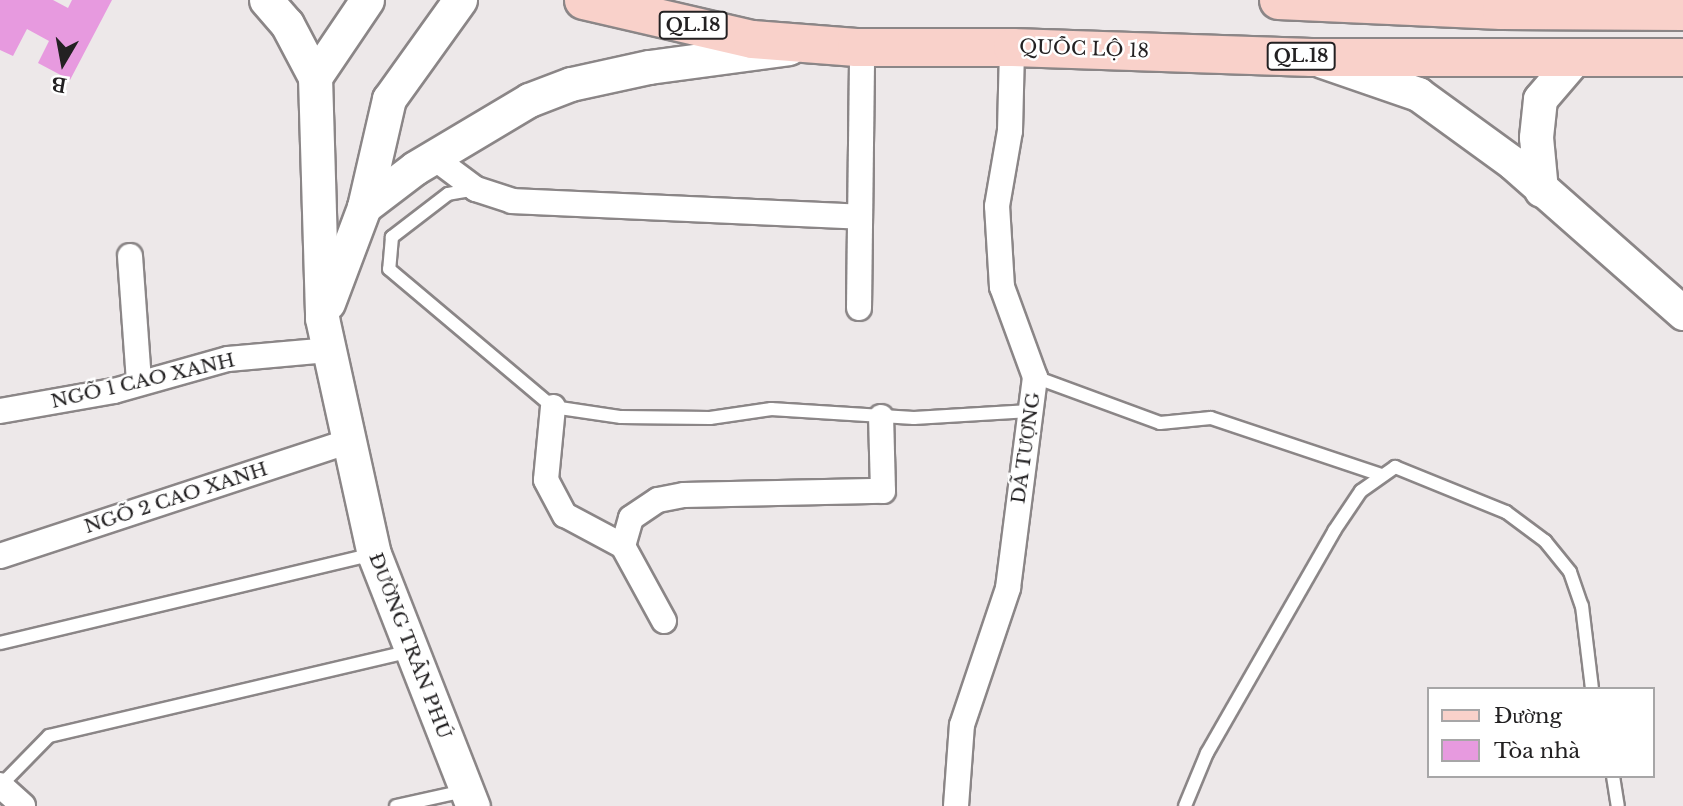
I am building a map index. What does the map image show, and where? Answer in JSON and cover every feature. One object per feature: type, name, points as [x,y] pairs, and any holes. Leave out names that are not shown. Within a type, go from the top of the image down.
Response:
[{"type":"main road","points":[[266,0],[287,24],[315,77],[367,0]]},
{"type":"main road","points":[[325,334],[364,207],[389,99],[460,0]]},
{"type":"main road","name":"QUỐC LỘ 18","points":[[583,0],[752,39],[812,44],[862,47],[1012,47],[1311,57],[1583,57],[1683,78]]},
{"type":"main road","points":[[1278,0],[1510,3],[1683,11]]},
{"type":"main road","points":[[364,207],[433,157],[505,113],[571,84],[649,67],[812,44]]},
{"type":"main road","points":[[1311,57],[1418,94],[1513,163],[1683,313]]},
{"type":"main road","points":[[1541,190],[1536,137],[1540,99],[1583,57]]},
{"type":"main road","name":"QUỐC LỘ 18","points":[[1627,68],[1683,57]]},
{"type":"main road","name":"ĐƯỜNG TRẦN PHÚ","points":[[315,77],[325,334],[352,440],[374,554],[469,798]]},
{"type":"street","points":[[859,307],[862,47]]},
{"type":"street","name":"DÃ TƯỢNG","points":[[956,806],[962,725],[1008,587],[1035,377],[1002,286],[997,206],[1010,131],[1012,47]]},
{"type":"street","points":[[433,157],[476,189],[525,202],[860,217]]},
{"type":"street","points":[[130,256],[139,382]]},
{"type":"street","name":"NGÕ 1 CAO XANH","points":[[0,411],[114,391],[139,382],[325,334]]},
{"type":"street","points":[[553,407],[546,480],[565,515],[623,546],[664,621]]},
{"type":"street","points":[[623,546],[631,518],[658,500],[725,492],[883,491],[881,416]]},
{"type":"street","name":"NGÕ 2 CAO XANH","points":[[0,556],[352,440]]},
{"type":"street","points":[[1,785],[23,806]]},
{"type":"lane","points":[[476,189],[448,194],[392,237],[389,269],[553,407],[621,417],[710,418],[771,409],[881,416],[1030,411]]},
{"type":"lane","points":[[1035,377],[1160,422],[1212,418],[1381,475]]},
{"type":"lane","points":[[1185,806],[1207,753],[1334,531],[1361,491],[1395,467],[1423,475],[1506,512],[1545,541],[1570,572],[1581,606],[1592,687]]},
{"type":"lane","points":[[0,643],[374,554]]},
{"type":"lane","points":[[1,785],[49,736],[411,651]]},
{"type":"lane","points":[[1614,778],[1619,791],[1618,806]]},
{"type":"lane","points":[[396,806],[469,798]]},
{"type":"building","points":[[0,0],[53,0],[68,8],[72,0],[112,0],[70,80],[38,63],[49,41],[27,29],[13,56],[0,50]]}]
